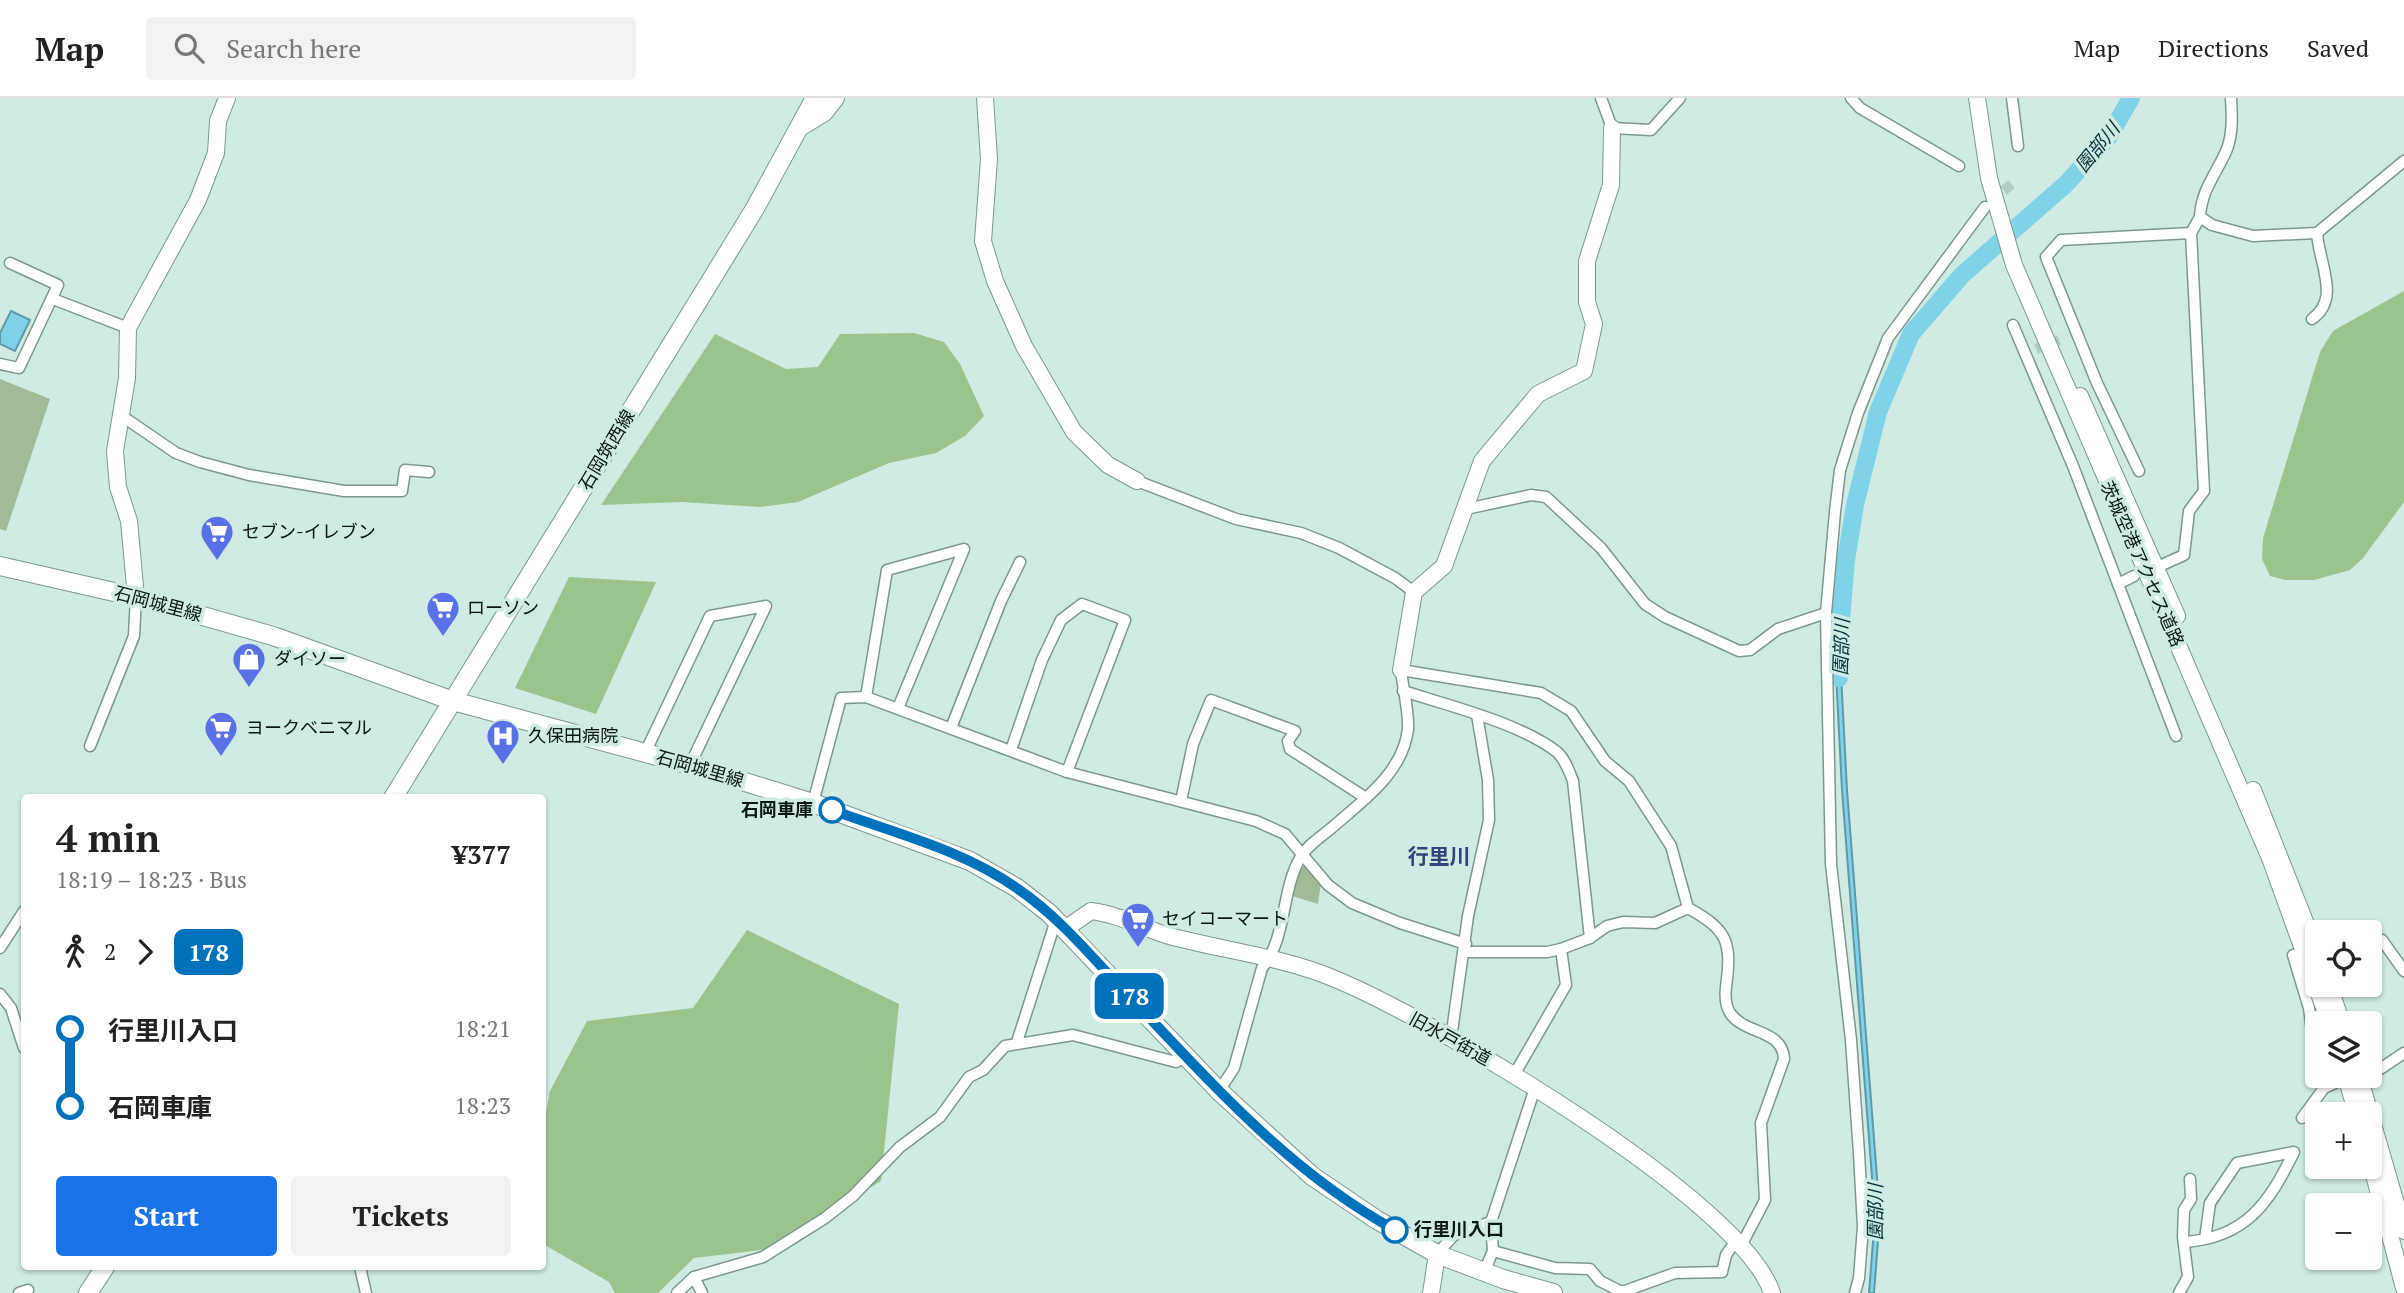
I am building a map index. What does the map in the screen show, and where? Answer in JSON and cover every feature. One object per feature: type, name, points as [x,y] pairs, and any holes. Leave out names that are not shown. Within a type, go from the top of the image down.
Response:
[{"type":"main road","points":[[799,98],[803,125],[824,112],[835,98]]},
{"type":"main road","name":"石岡筑西線","points":[[395,794],[754,210],[803,125],[815,98]]},
{"type":"main road","name":"石岡城里線","points":[[0,566],[136,597],[285,640],[453,701],[690,765],[813,803],[970,861],[1017,888],[1060,924],[1219,1091],[1312,1176],[1377,1220],[1437,1254],[1553,1293]]},
{"type":"main road","points":[[88,1293],[103,1270]]},
{"type":"street","points":[[90,746],[134,636],[136,597],[129,521],[118,487],[115,451],[127,378],[128,328],[198,200],[216,153],[219,121],[227,98]]},
{"type":"street","points":[[985,98],[989,159],[983,241],[995,281],[1024,346],[1074,432],[1108,465],[1136,481],[1236,519],[1301,533],[1339,548],[1395,578],[1414,592]]},
{"type":"street","points":[[1219,1091],[1234,1068],[1262,968],[1269,961],[1293,870],[1302,853],[1384,782],[1400,754],[1408,729],[1401,670],[1414,592],[1444,566],[1482,461],[1538,394],[1584,372],[1594,324],[1587,302],[1587,261],[1611,185],[1612,128],[1601,98]]},
{"type":"street","points":[[1612,128],[1651,130],[1680,98]]},
{"type":"street","points":[[1851,98],[1860,108],[1959,166]]},
{"type":"street","name":"茨城空港アクセス道路","points":[[1977,98],[1984,157],[1996,208],[2281,855],[2305,920]]},
{"type":"street","name":"茨城空港アクセス道路","points":[[1988,98],[1996,208]]},
{"type":"street","points":[[2012,98],[2018,146]]},
{"type":"street","points":[[2164,564],[2184,555],[2189,511],[2204,491],[2191,233],[2200,217],[2201,199],[2227,148],[2232,129],[2231,98]]},
{"type":"street","points":[[2200,217],[2212,225],[2253,236],[2317,233],[2404,161]]},
{"type":"street","points":[[1855,1293],[1859,1278],[1863,1227],[1850,1040],[1831,864],[1826,614],[1840,470],[1858,413],[1888,338],[1931,282],[1962,233],[1996,208]]},
{"type":"street","points":[[2139,471],[2075,333],[2046,257],[2061,240],[2191,233]]},
{"type":"street","points":[[2312,319],[2323,312],[2328,301],[2317,233]]},
{"type":"street","name":"茨城空港アクセス道路","points":[[2012,243],[2045,343],[2265,846],[2325,1011]]},
{"type":"street","points":[[0,364],[19,368],[58,285],[10,263]]},
{"type":"street","points":[[52,299],[128,328]]},
{"type":"street","points":[[2013,325],[2118,584],[2176,736]]},
{"type":"street","points":[[2064,338],[2075,333]]},
{"type":"street","points":[[2025,354],[2036,349]]},
{"type":"street","points":[[119,414],[176,453],[249,475],[344,491],[402,491],[405,470],[429,472]]},
{"type":"street","points":[[1466,509],[1531,495],[1546,497],[1601,548],[1645,604],[1665,617],[1739,651],[1750,650],[1778,629],[1826,614]]},
{"type":"street","points":[[866,698],[887,570],[964,549],[898,708]]},
{"type":"street","points":[[951,728],[1001,601],[1020,562]]},
{"type":"street","points":[[2118,584],[2134,576]]},
{"type":"street","points":[[1011,750],[1042,660],[1060,620],[1082,604],[1093,608],[1125,621],[1067,772]]},
{"type":"street","points":[[645,753],[710,616],[766,606],[690,765]]},
{"type":"street","points":[[1401,670],[1541,693],[1571,711],[1605,761],[1629,781],[1671,846],[1688,908],[1718,926],[1730,954],[1725,999],[1730,1013],[1743,1024],[1776,1039],[1784,1049],[1784,1059],[1761,1123],[1765,1200],[1739,1242],[1726,1255],[1721,1272],[1675,1273],[1622,1292],[1600,1281],[1590,1269],[1555,1268],[1493,1251]]},
{"type":"street","points":[[1403,691],[1477,715],[1540,741],[1564,761],[1573,781],[1590,938]]},
{"type":"street","points":[[813,803],[841,698],[866,698],[1067,772],[1260,823],[1285,834],[1328,885],[1352,903],[1466,948],[1547,953],[1590,938],[1607,926],[1623,922],[1655,923],[1688,908]]},
{"type":"street","points":[[1181,802],[1194,744],[1211,700],[1295,731],[1288,741],[1290,749],[1366,798]]},
{"type":"street","points":[[1451,1040],[1466,948],[1468,916],[1489,820],[1488,780],[1477,715]]},
{"type":"street","name":"旧水戸街道","points":[[1060,924],[1091,911],[1107,912],[1166,934],[1334,978],[1514,1075],[1672,1185],[1739,1242],[1766,1276],[1772,1293]]},
{"type":"street","points":[[0,948],[21,916]]},
{"type":"street","points":[[1017,1042],[1060,924]]},
{"type":"street","points":[[2382,940],[2404,971]]},
{"type":"street","points":[[1514,1075],[1566,985],[1561,949]]},
{"type":"street","points":[[2293,955],[2309,1011]]},
{"type":"street","points":[[0,994],[21,1042]]},
{"type":"street","points":[[677,1293],[694,1277],[763,1257],[825,1218],[853,1196],[900,1147],[940,1117],[969,1077],[983,1070],[1005,1046],[1073,1035],[1176,1062],[1186,1057]]},
{"type":"street","points":[[2382,1068],[2404,1054]]},
{"type":"street","points":[[1484,1272],[1493,1251],[1491,1222],[1535,1088]]},
{"type":"street","points":[[2362,1088],[2404,1231]]},
{"type":"street","points":[[2302,1118],[2323,1089]]},
{"type":"street","points":[[2183,1242],[2205,1239],[2239,1226],[2273,1195],[2294,1152],[2237,1163],[2210,1203],[2205,1239]]},
{"type":"street","points":[[2179,1293],[2188,1277],[2183,1242],[2183,1210],[2191,1199],[2190,1179]]},
{"type":"street","points":[[2375,1179],[2404,1288]]},
{"type":"street","points":[[1431,1293],[1437,1254],[1454,1234],[1491,1222]]},
{"type":"street","points":[[361,1270],[366,1293]]},
{"type":"street","points":[[694,1277],[702,1293]]},
{"type":"green space","points":[[2404,291],[2404,502],[2363,558],[2350,570],[2314,580],[2285,580],[2270,576],[2262,559],[2263,538],[2320,352],[2333,331]]},
{"type":"green space","points":[[914,333],[944,342],[960,364],[984,416],[965,436],[936,453],[889,463],[798,502],[760,507],[682,502],[601,505],[715,334],[786,369],[818,367],[840,334]]},
{"type":"green space","points":[[0,379],[50,399],[6,531],[0,529]]},
{"type":"green space","points":[[569,577],[656,582],[596,714],[515,688]]},
{"type":"green space","points":[[1306,864],[1321,882],[1318,904],[1289,895],[1295,875]]},
{"type":"green space","points":[[747,930],[899,1004],[881,1181],[770,1249],[694,1258],[658,1293],[615,1293],[609,1282],[546,1246],[546,1113],[550,1091],[587,1021],[693,1008]]},
{"type":"water","points":[[11,311],[30,320],[15,351],[0,344],[0,333]]},
{"type":"water","points":[[1835,655],[1840,655],[1847,790],[1880,1216],[1874,1293],[1869,1293],[1875,1216],[1842,790]]},
{"type":"waterway","name":"園部川","points":[[1839,678],[1838,655],[1846,560],[1855,505],[1878,412],[1911,334],[1962,275],[2066,184],[2108,138],[2131,98]]},
{"type":"tunnel","points":[[1992,200],[2012,184]]},
{"type":"tunnel","points":[[2036,349],[2064,338]]},
{"type":"bus line","name":"178","points":[[832,810],[970,861],[1017,888],[1065,929],[1219,1091],[1292,1161],[1328,1188],[1395,1230]]},
{"type":"place","name":"セブン-イレブン","points":[[217,562]]},
{"type":"place","name":"ローソン","points":[[443,638]]},
{"type":"place","name":"ダイソー","points":[[249,689]]},
{"type":"place","name":"ヨークベニマル","points":[[221,758]]},
{"type":"place","name":"久保田病院","points":[[503,766]]},
{"type":"place","name":"石岡車庫","points":[[832,810]]},
{"type":"place","name":"セイコーマート","points":[[1138,949]]},
{"type":"place","name":"行里川入口","points":[[1395,1230]]},
{"type":"district","name":"行里川","points":[[1439,857]]}]
